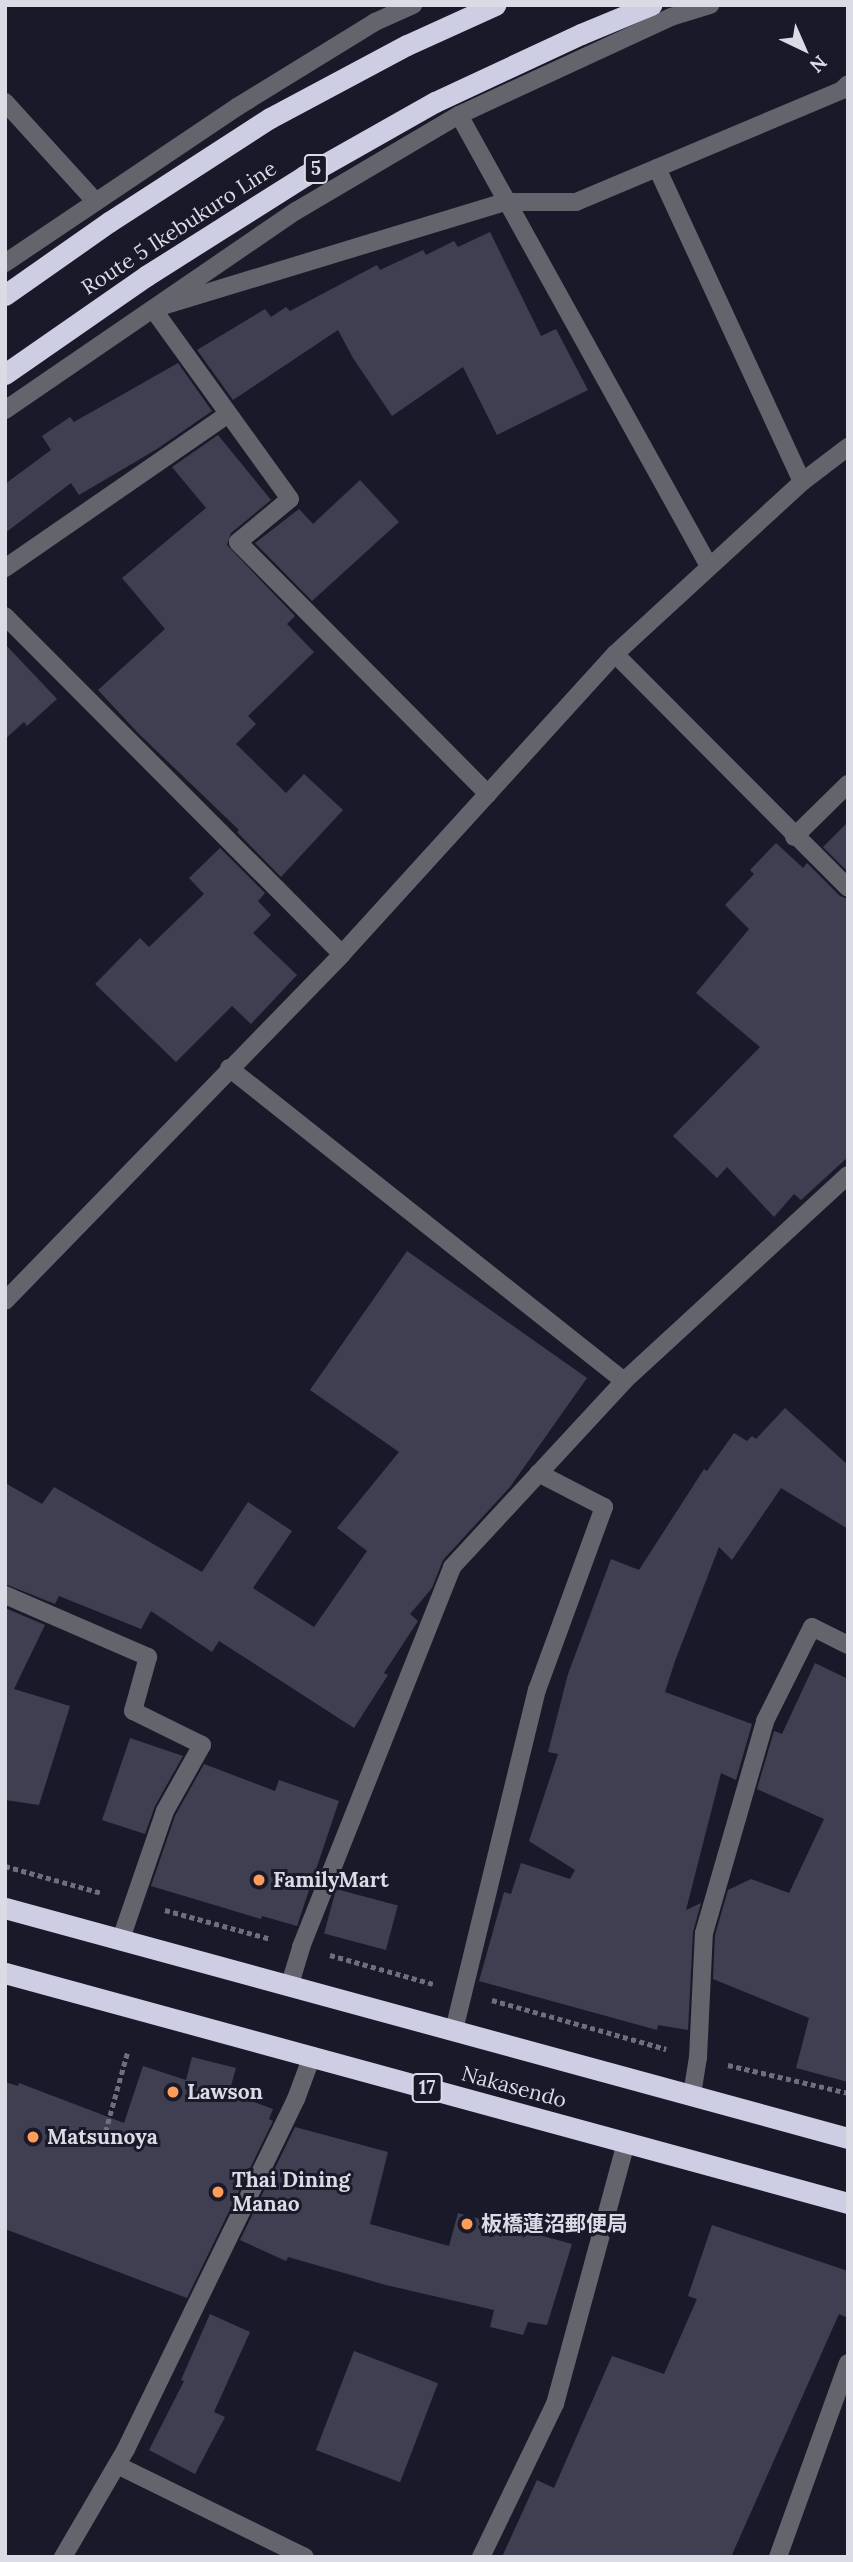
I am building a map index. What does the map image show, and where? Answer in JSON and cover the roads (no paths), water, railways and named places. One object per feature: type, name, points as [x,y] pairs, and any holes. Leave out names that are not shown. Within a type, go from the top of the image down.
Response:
[{"type":"highway","name":"Route 5 Ikebukuro Line","points":[[5,295],[109,222],[270,118],[407,45],[495,5]]},
{"type":"highway","name":"Route 5 Ikebukuro Line","points":[[5,374],[146,276],[316,169],[435,102],[581,34],[651,5]]},
{"type":"highway","name":"Nakasendo","points":[[5,1908],[848,2138]]},
{"type":"highway","name":"Nakasendo","points":[[5,1973],[848,2203]]},
{"type":"street","points":[[5,263],[260,93],[375,22],[413,5]]},
{"type":"street","points":[[5,410],[296,211],[459,115],[671,17],[710,5]]},
{"type":"street","points":[[153,309],[506,202],[576,202],[846,92]]},
{"type":"street","points":[[5,102],[96,202]]},
{"type":"street","points":[[459,115],[709,566]]},
{"type":"street","points":[[657,169],[802,482]]},
{"type":"street","points":[[153,309],[290,499],[238,542],[488,794]]},
{"type":"street","points":[[5,568],[228,414]]},
{"type":"street","points":[[5,1301],[342,954],[615,654],[802,482],[848,447]]},
{"type":"street","points":[[5,616],[342,954]]},
{"type":"street","points":[[615,654],[794,837],[848,888]]},
{"type":"street","points":[[794,837],[848,784]]},
{"type":"street","points":[[229,1068],[624,1381]]},
{"type":"street","points":[[290,1984],[301,1947],[452,1567],[624,1381],[848,1175]]},
{"type":"street","points":[[454,2030],[461,1992],[537,1690],[604,1507],[538,1473]]},
{"type":"street","points":[[5,1595],[148,1657],[133,1711],[202,1745],[165,1811],[132,1900],[121,1939]]},
{"type":"street","points":[[692,2095],[698,2058],[704,1933],[765,1721],[812,1627],[848,1644]]},
{"type":"street","points":[[63,2557],[117,2465],[296,2099],[312,2056]]},
{"type":"street","points":[[481,2557],[555,2404],[626,2143]]},
{"type":"street","points":[[778,2557],[848,2362]]},
{"type":"street","points":[[117,2465],[305,2557]]},
{"type":"place","name":"FamilyMart","points":[[259,1880]]},
{"type":"place","name":"Lawson","points":[[173,2092]]},
{"type":"place","name":"Matsunoya","points":[[33,2137]]},
{"type":"place","name":"Thai Dining Manao","points":[[218,2192]]},
{"type":"place","name":"板橋蓮沼郵便局","points":[[467,2224]]}]
